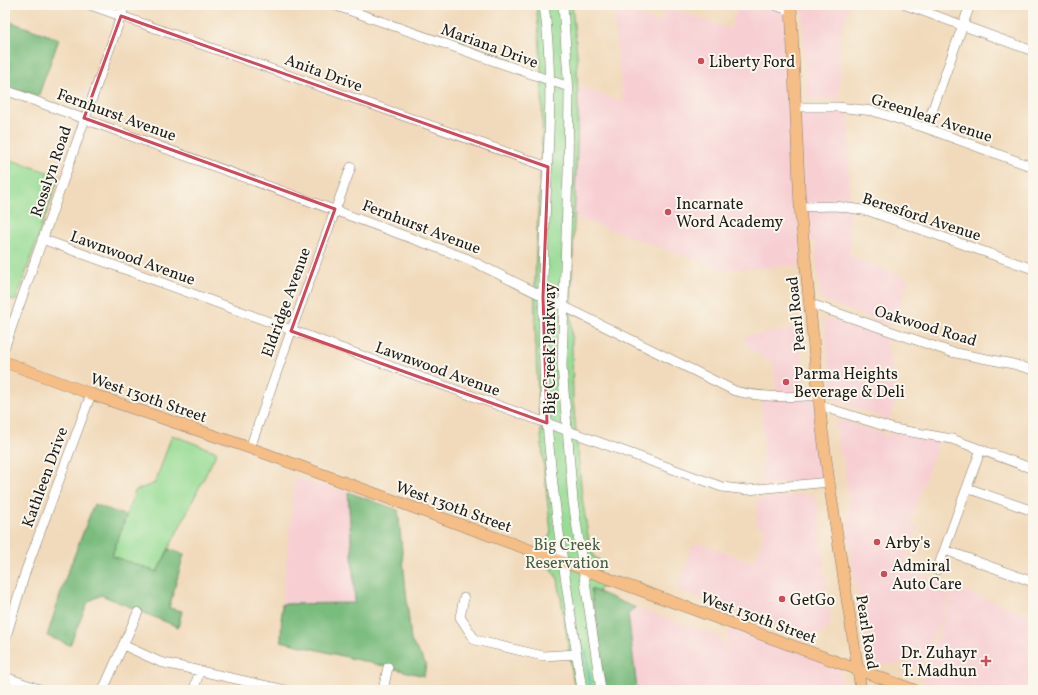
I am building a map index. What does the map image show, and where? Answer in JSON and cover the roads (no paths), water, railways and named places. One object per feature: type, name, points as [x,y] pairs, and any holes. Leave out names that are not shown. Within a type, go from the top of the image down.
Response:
[{"type":"main road","name":"Pearl Road","points":[[791,8],[800,207],[829,482],[861,690]]},
{"type":"main road","name":"West 130th Street","points":[[5,362],[91,394],[250,448],[563,564],[914,690]]},
{"type":"street","name":"Anita Drive","points":[[90,5],[548,167]]},
{"type":"street","name":"Rosslyn Road","points":[[5,346],[125,5]]},
{"type":"street","name":"Mariana Drive","points":[[334,5],[550,82],[568,87]]},
{"type":"street","name":"Big Creek Parkway","points":[[544,5],[548,34],[550,82],[543,297],[547,423],[563,564],[582,690]]},
{"type":"street","name":"Big Creek Parkway","points":[[563,5],[568,87],[568,171],[562,366],[565,429],[573,501],[601,690]]},
{"type":"street","points":[[775,5],[791,8]]},
{"type":"street","points":[[906,5],[1033,51]]},
{"type":"street","points":[[926,128],[970,5]]},
{"type":"street","name":"Fernhurst Avenue","points":[[5,90],[335,209],[468,259],[734,391],[757,396],[799,397],[820,400]]},
{"type":"street","name":"Greenleaf Avenue","points":[[796,107],[838,107],[873,111],[926,128],[1033,167]]},
{"type":"street","name":"Eldridge Avenue","points":[[250,448],[351,167]]},
{"type":"street","name":"Beresford Avenue","points":[[800,207],[836,206],[869,211],[1033,269]]},
{"type":"street","name":"Lawnwood Avenue","points":[[42,239],[722,487],[747,490],[829,482]]},
{"type":"street","name":"Oakwood Road","points":[[811,304],[951,352],[1013,364],[1033,370]]},
{"type":"street","name":"Kathleen Drive","points":[[5,640],[26,570],[91,394]]},
{"type":"street","points":[[820,400],[894,429],[952,439],[1033,468]]},
{"type":"street","points":[[938,570],[981,449]]},
{"type":"street","points":[[967,488],[1033,511]]},
{"type":"street","points":[[945,550],[1033,582]]},
{"type":"street","points":[[464,598],[460,617],[476,640],[543,656],[577,654]]},
{"type":"street","points":[[103,690],[138,612]]},
{"type":"street","points":[[123,645],[160,662],[199,672],[285,690]]},
{"type":"street","points":[[382,690],[388,667]]},
{"type":"street","points":[[194,690],[199,672]]},
{"type":"street","points":[[5,676],[42,690]]},
{"type":"waterway","points":[[586,652],[591,690]]},
{"type":"place","name":"Liberty Ford","points":[[701,61]]},
{"type":"place","name":"Incarnate Word Academy","points":[[668,212]]},
{"type":"place","name":"Parma Heights Beverage & Deli","points":[[786,382]]},
{"type":"place","name":"Arby's","points":[[877,542]]},
{"type":"place","name":"Admiral Auto Care","points":[[884,574]]},
{"type":"place","name":"GetGo","points":[[782,599]]},
{"type":"place","name":"Dr. Zuhayr T. Madhun","points":[[986,661]]},
{"type":"park label","name":"Big Creek Reservation","points":[[567,553]]}]
